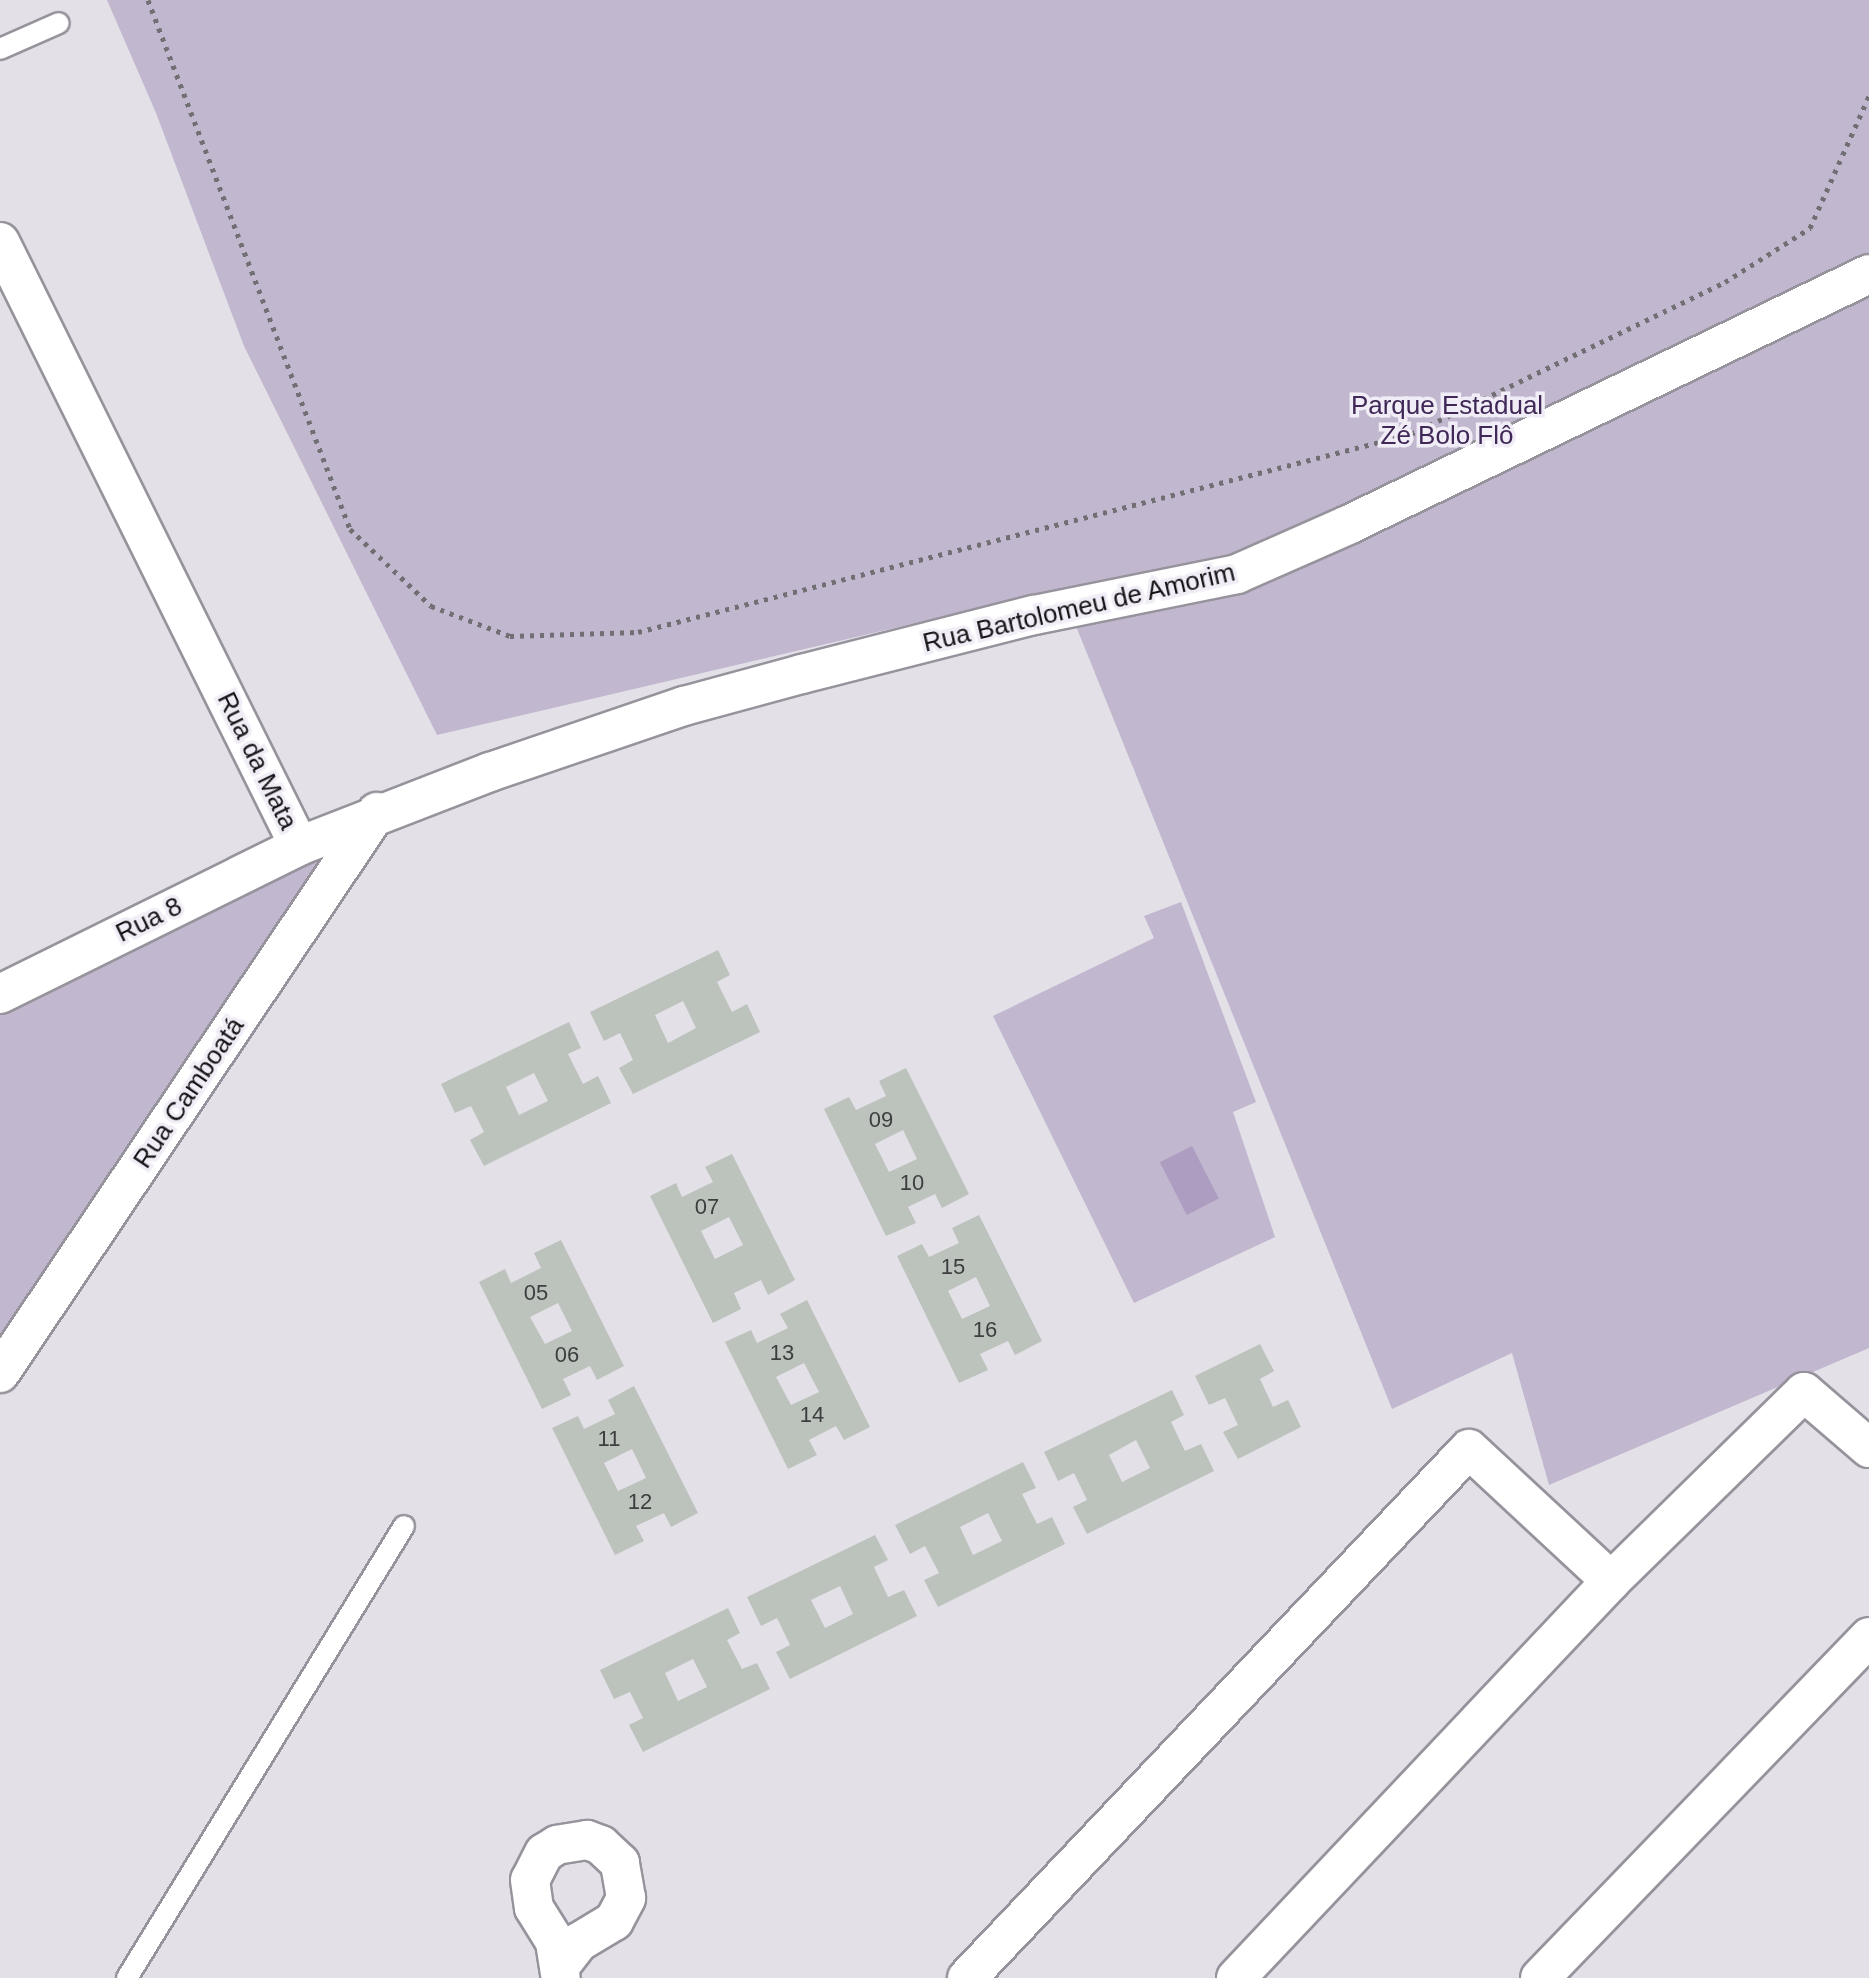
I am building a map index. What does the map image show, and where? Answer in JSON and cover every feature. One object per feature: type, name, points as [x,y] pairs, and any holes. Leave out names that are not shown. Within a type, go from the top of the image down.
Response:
[{"type":"street","name":"Rua da Mata","points":[[0,242],[299,846],[377,812],[684,706],[802,674]]},
{"type":"street","name":"Rua Bartolomeu de Amorim","points":[[802,674],[1034,615],[1237,574],[1869,274]]},
{"type":"street","name":"Rua Camboatá","points":[[0,1373],[377,812]]},
{"type":"street","name":"Rua 8","points":[[0,994],[299,846]]},
{"type":"street","points":[[1236,1978],[1611,1581],[1804,1392],[1869,1448]]},
{"type":"street","points":[[967,1978],[1469,1449],[1611,1581]]},
{"type":"street","points":[[1540,1978],[1869,1637]]},
{"type":"lane","points":[[0,49],[59,23]]},
{"type":"lane","points":[[127,1978],[404,1526]]},
{"type":"path","points":[[148,0],[350,529],[431,606],[510,636],[638,632],[1411,434],[1725,282],[1810,228],[1869,96]]},
{"type":"green space","name":"Parque Estadual Zé Bolo Flô","points":[[107,0],[1869,0],[1869,1348],[1549,1485],[1512,1353],[1392,1409],[1061,589],[437,735],[244,346],[156,113]]},
{"type":"green space","points":[[324,851],[0,1358],[0,1013]]},
{"type":"green space","points":[[1181,902],[1256,1102],[1233,1112],[1275,1237],[1134,1303],[993,1016],[1154,938],[1144,916]]},
{"type":"shaded area","points":[[1192,1146],[1219,1199],[1187,1215],[1160,1162]]},
{"type":"building","points":[[718,950],[730,975],[717,982],[732,1012],[747,1004],[760,1032],[633,1094],[619,1068],[633,1060],[620,1033],[604,1041],[590,1012]],"holes":[[[683,1001],[696,1028],[668,1043],[655,1015]]]},
{"type":"building","points":[[569,1022],[581,1048],[568,1054],[583,1084],[598,1076],[611,1103],[484,1166],[470,1140],[484,1132],[471,1106],[455,1113],[441,1084]],"holes":[[[534,1073],[548,1101],[519,1115],[506,1087]]]},
{"type":"building","points":[[906,1068],[969,1194],[942,1208],[935,1194],[908,1207],[916,1223],[886,1236],[824,1109],[849,1097],[856,1110],[886,1096],[879,1081]],"holes":[[[903,1130],[917,1159],[889,1172],[875,1144]]]},
{"type":"building","points":[[732,1154],[795,1280],[768,1295],[761,1280],[734,1293],[741,1309],[713,1323],[650,1196],[676,1183],[682,1197],[713,1182],[705,1167]],"holes":[[[729,1217],[743,1245],[715,1259],[701,1231]]]},
{"type":"building","points":[[979,1215],[1042,1341],[1015,1355],[1008,1341],[980,1354],[988,1370],[959,1383],[897,1256],[922,1244],[929,1257],[959,1243],[952,1228]],"holes":[[[976,1277],[990,1306],[962,1319],[948,1291]]]},
{"type":"building","points":[[561,1240],[624,1366],[597,1380],[590,1366],[563,1379],[571,1395],[542,1409],[479,1282],[505,1269],[511,1283],[541,1268],[534,1253]],"holes":[[[558,1303],[572,1331],[545,1344],[530,1317]]]},
{"type":"building","points":[[807,1300],[870,1427],[844,1440],[836,1426],[809,1440],[817,1455],[788,1469],[725,1342],[751,1330],[757,1343],[788,1328],[780,1314]],"holes":[[[804,1363],[819,1392],[791,1405],[776,1377]]]},
{"type":"building","points":[[1260,1344],[1274,1371],[1260,1379],[1273,1407],[1288,1400],[1301,1427],[1238,1459],[1223,1432],[1238,1425],[1225,1398],[1209,1405],[1195,1376]]},
{"type":"building","points":[[634,1386],[698,1513],[671,1527],[664,1513],[636,1526],[644,1541],[615,1555],[552,1428],[578,1416],[584,1429],[615,1414],[608,1400]],"holes":[[[632,1449],[646,1478],[618,1491],[604,1463]]]},
{"type":"building","points":[[1172,1390],[1184,1415],[1171,1422],[1185,1451],[1201,1444],[1214,1471],[1087,1534],[1073,1507],[1087,1500],[1074,1473],[1058,1481],[1044,1452]],"holes":[[[1136,1440],[1150,1468],[1122,1482],[1109,1455]]]},
{"type":"building","points":[[1023,1462],[1036,1488],[1022,1494],[1037,1524],[1052,1517],[1065,1544],[938,1607],[924,1580],[939,1573],[925,1546],[910,1554],[895,1525]],"holes":[[[988,1513],[1002,1541],[973,1555],[960,1527]]]},
{"type":"building","points":[[875,1535],[888,1560],[874,1567],[888,1597],[904,1590],[917,1616],[790,1679],[776,1652],[790,1645],[777,1618],[761,1626],[747,1597]],"holes":[[[840,1586],[853,1614],[825,1628],[811,1600]]]},
{"type":"building","points":[[728,1608],[740,1633],[727,1640],[742,1669],[757,1663],[770,1689],[643,1752],[629,1725],[643,1718],[630,1692],[614,1699],[600,1670]],"holes":[[[693,1659],[707,1687],[678,1701],[665,1673]]]}]
